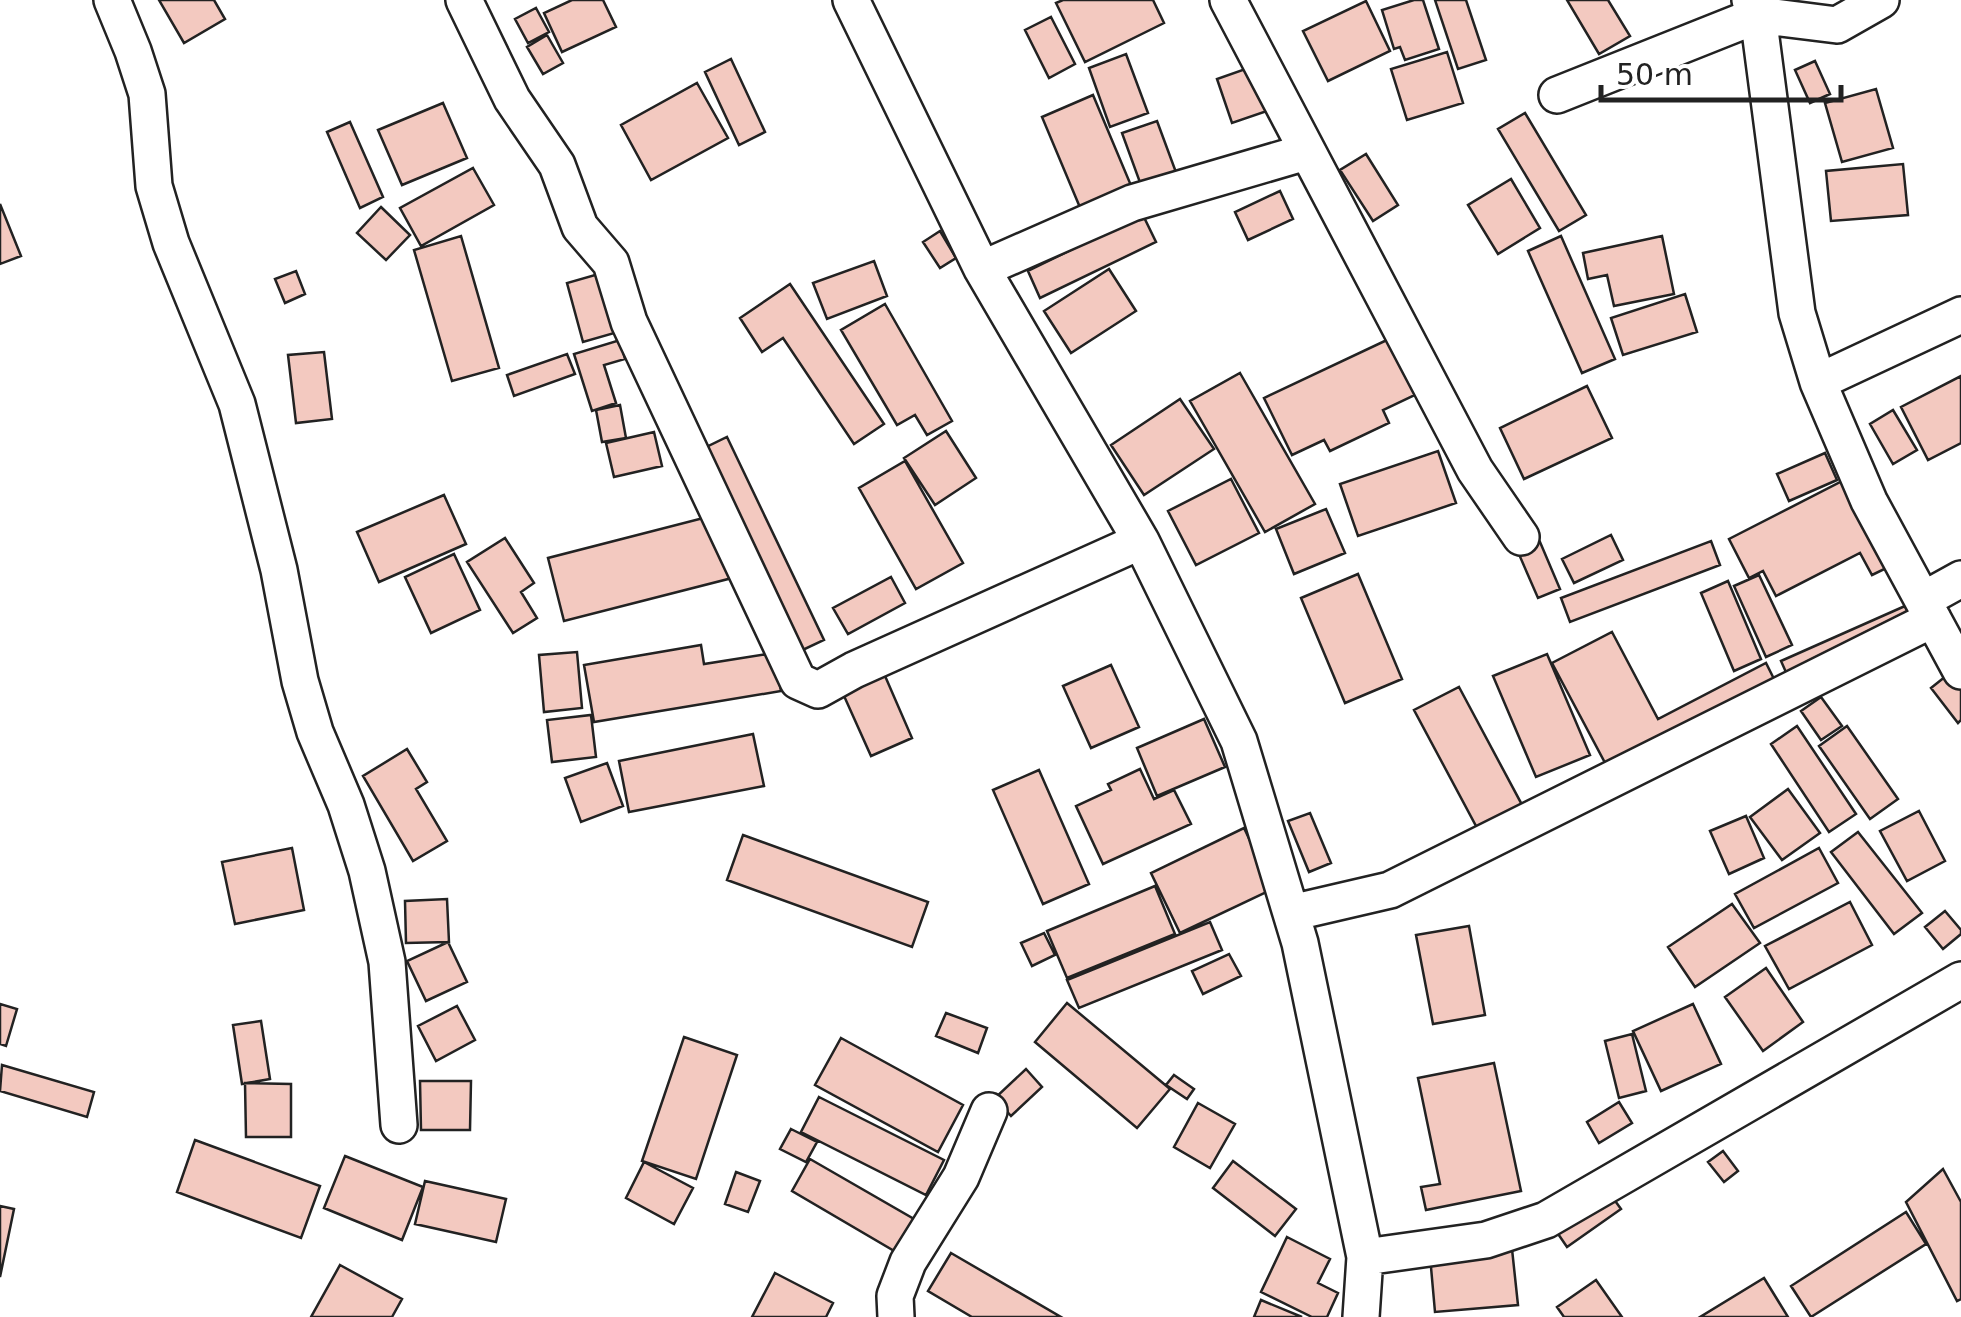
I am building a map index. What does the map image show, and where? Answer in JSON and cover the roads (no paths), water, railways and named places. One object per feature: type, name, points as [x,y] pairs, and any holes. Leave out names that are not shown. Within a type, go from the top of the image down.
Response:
[{"type":"street","points":[[112,0],[134,51],[146,94],[154,186],[172,243],[237,404],[279,570],[300,681],[367,870],[387,962],[400,1125]]},
{"type":"street","points":[[464,0],[512,99],[557,165],[580,226],[610,263],[629,322],[798,681],[818,690],[854,670],[1141,541]]},
{"type":"street","points":[[850,0],[982,269],[1141,541],[1239,742],[1300,943],[1364,1257],[1361,1317]]},
{"type":"street","points":[[1228,0],[1475,470],[1521,537]]},
{"type":"street","points":[[1557,95],[1754,7],[1836,25],[1881,0]]},
{"type":"street","points":[[1754,7],[1797,313],[1818,382],[1868,501],[1961,671]]},
{"type":"street","points":[[982,269],[1132,204],[1306,152]]},
{"type":"street","points":[[1818,382],[1961,316]]},
{"type":"street","points":[[1291,912],[1390,890],[1928,610],[1961,580]]},
{"type":"street","points":[[1364,1257],[1486,1240],[1546,1220],[1961,980]]},
{"type":"street","points":[[896,1317],[895,1296],[908,1262],[961,1177],[989,1111]]}]
